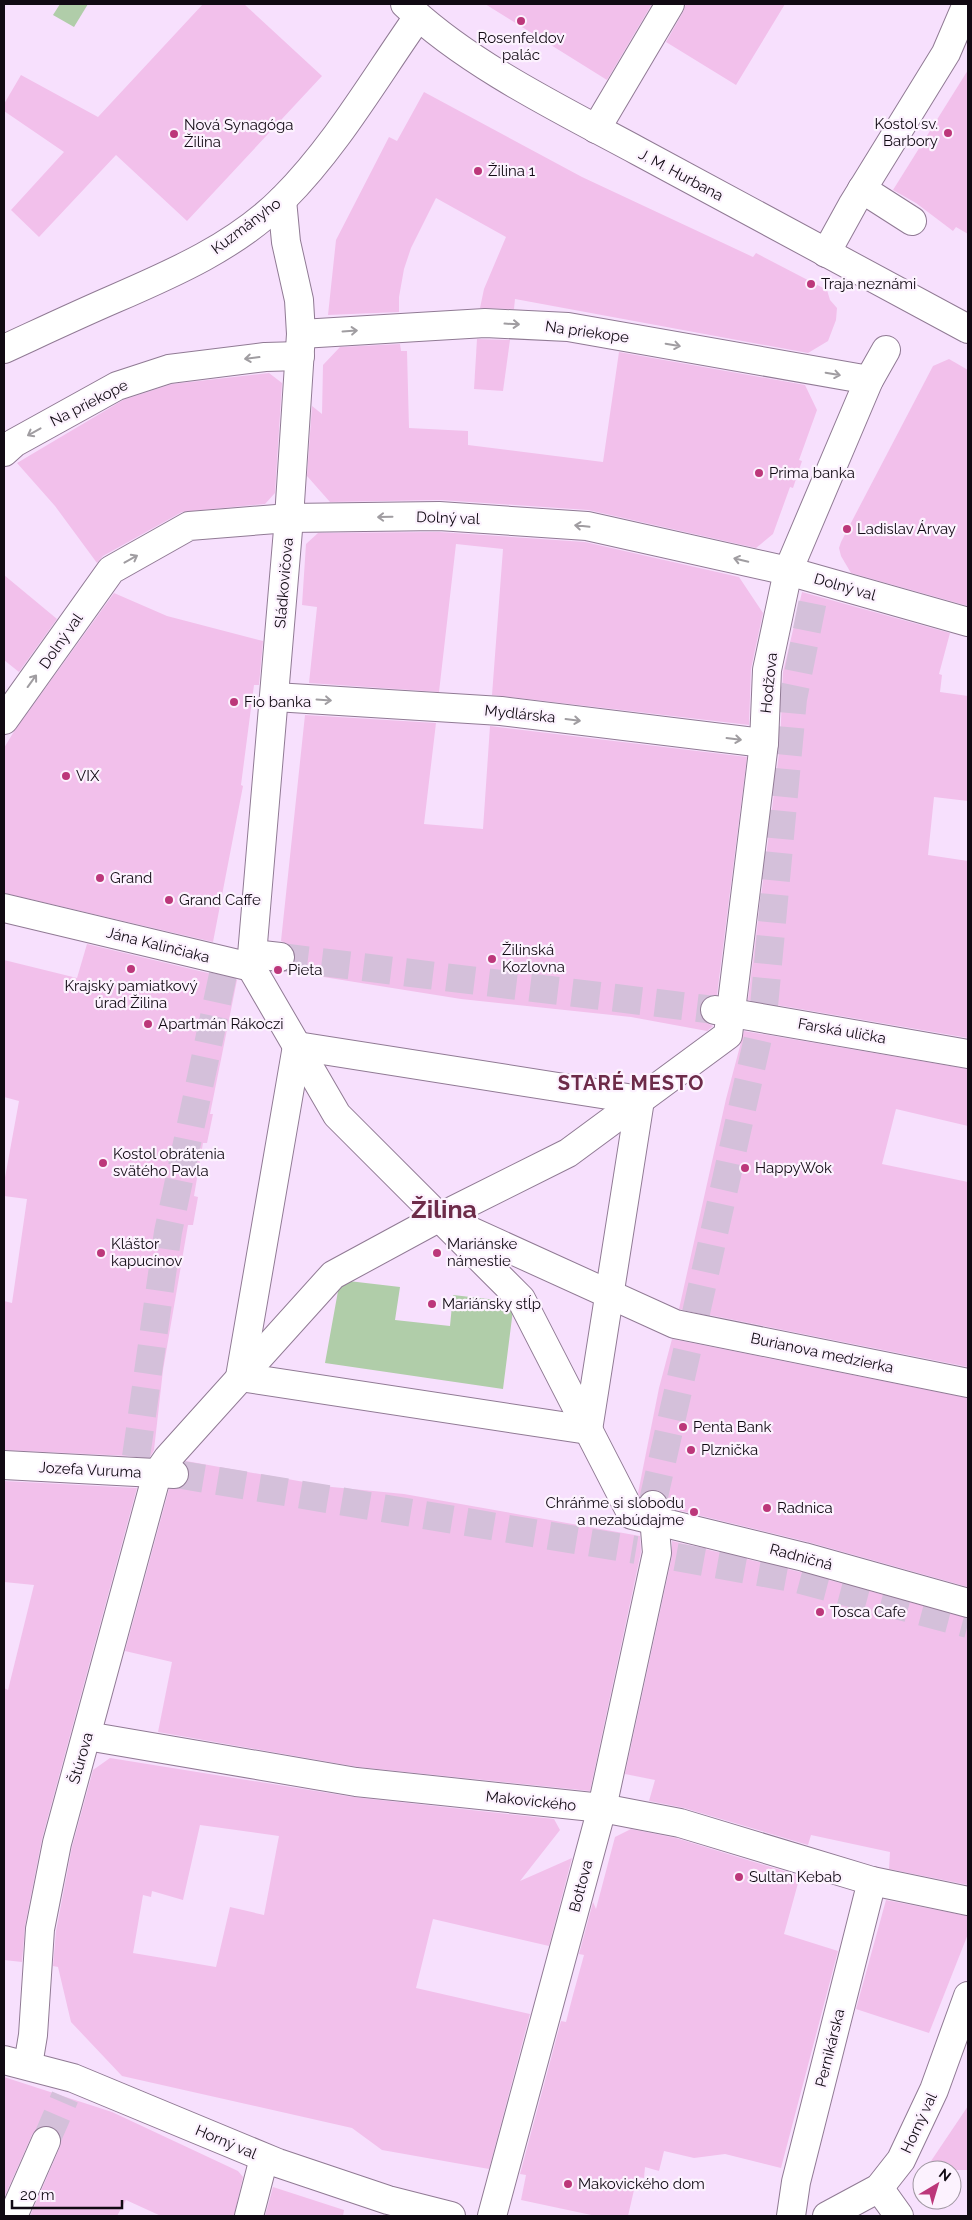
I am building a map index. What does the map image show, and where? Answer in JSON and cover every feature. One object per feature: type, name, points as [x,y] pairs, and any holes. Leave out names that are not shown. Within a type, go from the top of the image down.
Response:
[{"type":"street","points":[[596,129],[670,4]]},
{"type":"street","points":[[826,253],[862,189],[946,54],[967,4]]},
{"type":"street","name":"J. M. Hurbana","points":[[412,10],[491,70],[596,129],[968,329]]},
{"type":"street","name":"Kuzmányho","points":[[4,349],[176,272],[215,250],[249,227],[282,200],[313,167],[412,10]]},
{"type":"street","points":[[862,189],[912,221]]},
{"type":"street","name":"Sládkovičova","points":[[239,963],[275,697],[301,345],[299,300],[286,242],[282,200]]},
{"type":"street","name":"Na priekope","points":[[4,452],[14,443],[111,398],[117,386],[206,371],[265,357],[301,345],[485,323],[568,327],[869,380]]},
{"type":"street","name":"Hodžova","points":[[725,1019],[764,743],[767,670],[788,570],[869,380],[886,350]]},
{"type":"street","name":"Dolný val","points":[[4,720],[111,570],[189,526],[289,518],[438,516],[587,526],[788,570],[816,587],[968,622]]},
{"type":"street","name":"Mydlárska","points":[[275,697],[500,711],[764,743]]},
{"type":"street","name":"Jána Kalinčiaka","points":[[4,908],[92,922],[239,963]]},
{"type":"street","points":[[280,957],[239,963],[297,1046],[337,1115],[521,1299],[588,1430],[646,1512]]},
{"type":"street","name":"Farská ulička","points":[[725,1019],[762,1018],[968,1054]]},
{"type":"street","points":[[154,1467],[240,1377],[333,1275],[440,1217],[568,1152],[640,1100],[725,1019]]},
{"type":"street","points":[[297,1046],[640,1100]]},
{"type":"street","points":[[240,1377],[297,1046]]},
{"type":"street","points":[[588,1430],[640,1100]]},
{"type":"street","points":[[440,1217],[609,1294]]},
{"type":"street","name":"Burianova medzierka","points":[[609,1294],[688,1326],[968,1383]]},
{"type":"street","points":[[240,1377],[588,1430]]},
{"type":"street","name":"Jozefa Vuruma","points":[[4,1465],[154,1467]]},
{"type":"street","name":"Štúrova","points":[[16,2063],[33,2035],[40,1929],[57,1842],[87,1736],[154,1467]]},
{"type":"street","name":"Bottova","points":[[492,2216],[602,1808],[656,1553],[646,1512]]},
{"type":"street","name":"Radničná","points":[[646,1512],[968,1603]]},
{"type":"street","name":"Makovického","points":[[87,1736],[356,1782],[602,1808],[680,1823],[872,1881],[968,1901]]},
{"type":"street","name":"Pernikárska","points":[[791,2216],[796,2182],[872,1881]]},
{"type":"street","name":"Horný val","points":[[827,2216],[879,2188],[901,2160],[934,2090],[968,1996]]},
{"type":"street","name":"Horný val","points":[[16,2063],[69,2088],[264,2158],[388,2200],[451,2216]]},
{"type":"street","points":[[13,2216],[46,2141]]},
{"type":"street","points":[[249,2216],[264,2158]]},
{"type":"street","points":[[879,2188],[898,2216]]},
{"type":"green space","points":[[60,4],[88,4],[74,27],[53,15]]},
{"type":"green space","points":[[340,1280],[400,1287],[395,1320],[450,1326],[453,1295],[514,1302],[503,1389],[325,1363]]},
{"type":"building","name":"Nová Synagóga Žilina","points":[[203,4],[244,4],[322,76],[187,221],[116,155],[39,237],[11,210],[64,152],[4,111],[4,104],[21,75],[98,117]]},
{"type":"building","points":[[485,4],[652,4],[607,80]]},
{"type":"building","points":[[686,4],[785,4],[736,85],[666,42]]},
{"type":"building","name":"Kostol sv. Barbory","points":[[968,70],[968,234],[956,227],[953,231],[916,203],[893,190]]},
{"type":"building","points":[[424,92],[582,177],[753,257],[756,253],[827,290],[830,300],[837,308],[836,320],[828,341],[808,353],[515,299],[514,309],[480,308],[484,289],[506,237],[436,198],[411,248],[404,269],[399,297],[399,312],[328,315],[336,240],[389,137],[397,141]]},
{"type":"building","points":[[477,339],[510,340],[503,391],[474,389]]},
{"type":"building","points":[[400,344],[401,351],[407,351],[409,428],[468,431],[468,445],[603,462],[619,352],[805,385],[817,410],[799,460],[802,461],[793,488],[790,487],[773,534],[756,548],[588,510],[440,500],[330,502],[307,476],[312,406],[322,414],[323,365],[340,347]]},
{"type":"building","points":[[949,359],[968,370],[968,606],[851,573],[841,556],[839,548],[933,366]]},
{"type":"building","points":[[269,373],[282,383],[275,493],[265,504],[182,512],[103,556],[97,563],[55,506],[17,463],[123,400],[172,384]]},
{"type":"building","points":[[439,532],[585,542],[739,577],[763,613],[751,669],[749,725],[492,695],[503,549],[456,544],[439,692],[309,683],[317,607],[302,605],[306,544],[318,533]]},
{"type":"building","points":[[4,575],[57,619],[19,672],[4,660]]},
{"type":"building","points":[[802,592],[950,633],[939,674],[942,675],[940,692],[968,696],[968,801],[934,797],[928,855],[968,861],[968,1038],[748,1000],[780,745],[783,672]]},
{"type":"building","points":[[114,593],[167,616],[263,641],[259,685],[254,685],[241,785],[243,786],[213,942],[4,893],[4,748]]},
{"type":"building","points":[[305,715],[436,723],[424,824],[483,829],[490,726],[747,757],[717,995],[710,995],[703,1000],[700,1008],[700,1015],[705,1022],[713,1026],[707,1031],[631,1017],[461,999],[286,971],[293,966],[296,958],[294,950],[290,945],[281,941]]},
{"type":"building","points":[[87,944],[237,980],[210,1114],[213,1114],[207,1143],[203,1143],[194,1196],[198,1197],[193,1225],[188,1225],[163,1370],[154,1450],[150,1457],[4,1450],[4,1301],[12,1303],[27,1199],[4,1196],[4,1183],[19,1101],[4,1097],[4,960],[77,978]]},
{"type":"building","points":[[744,1031],[968,1069],[968,1126],[896,1109],[882,1164],[968,1182],[968,1367],[679,1309],[726,1099]]},
{"type":"building","points":[[672,1339],[968,1398],[968,1587],[808,1542],[669,1508],[666,1497],[659,1491],[651,1490],[645,1492],[640,1497],[638,1493],[659,1388]]},
{"type":"building","points":[[186,1461],[332,1487],[404,1494],[640,1536],[641,1552],[590,1791],[358,1767],[158,1732],[172,1662],[125,1651],[169,1489],[181,1488],[187,1482],[190,1474],[185,1463]]},
{"type":"building","points":[[4,1481],[137,1488],[42,1839],[25,1926],[22,1962],[4,1960],[4,1688],[8,1690],[34,1585],[4,1582]]},
{"type":"building","points":[[672,1541],[800,1572],[968,1618],[968,1885],[889,1869],[890,1852],[811,1835],[808,1845],[684,1808],[649,1801],[655,1780],[625,1774],[672,1556]]},
{"type":"building","points":[[110,1758],[353,1797],[554,1819],[560,1830],[520,1881],[572,1858],[549,1946],[433,1919],[416,1988],[530,2014],[489,2169],[382,2150],[352,2128],[122,2076],[71,2022],[58,1967],[53,1966],[56,1931],[72,1847],[93,1770]],"holes":[[[200,1825],[279,1836],[264,1915],[230,1907],[216,1967],[133,1953],[143,1895],[151,1897],[152,1891],[183,1900]]]},
{"type":"building","points":[[631,1829],[676,1838],[800,1876],[784,1934],[838,1951],[781,2168],[725,2154],[694,2158],[664,2151],[659,2171],[645,2167],[644,2178],[637,2177],[628,2216],[596,2216],[521,2200],[526,2175],[520,2174],[561,2021],[566,2022],[584,1955],[579,1954],[593,1902],[596,1909],[615,1837]]},
{"type":"building","points":[[886,1900],[968,1916],[968,1934],[929,2033],[856,2009]]},
{"type":"building","points":[[4,2077],[112,2112],[238,2171],[243,2177],[234,2216],[161,2216],[126,2200],[117,2216],[30,2216],[60,2147],[61,2139],[58,2131],[52,2127],[44,2126],[36,2129],[4,2198]]},
{"type":"building","points":[[968,2106],[968,2170],[962,2170],[962,2160],[932,2160]]},
{"type":"building","points":[[273,2187],[344,2210],[343,2216],[265,2216]]},
{"type":"tunnel","points":[[764,1006],[793,699],[814,595]]},
{"type":"tunnel","points":[[280,957],[715,1010]]},
{"type":"tunnel","points":[[136,1457],[168,1232],[224,970]]},
{"type":"tunnel","points":[[696,1313],[760,1029]]},
{"type":"tunnel","points":[[653,1501],[690,1338]]},
{"type":"tunnel","points":[[176,1474],[636,1550]]},
{"type":"tunnel","points":[[676,1557],[797,1579],[968,1624]]},
{"type":"tunnel","points":[[46,2141],[65,2097]]},
{"type":"place","name":"Rosenfeldov palác","points":[[521,21]]},
{"type":"place","name":"Kostol sv. Barbory","points":[[948,133]]},
{"type":"place","name":"Nová Synagóga Žilina","points":[[174,134]]},
{"type":"place","name":"Žilina 1","points":[[478,171]]},
{"type":"place","name":"Traja neznámi","points":[[811,284]]},
{"type":"place","name":"Prima banka","points":[[759,473]]},
{"type":"place","name":"Ladislav Árvay","points":[[847,529]]},
{"type":"place","name":"Fio banka","points":[[234,702]]},
{"type":"place","name":"VIX","points":[[66,776]]},
{"type":"place","name":"Grand","points":[[100,878]]},
{"type":"place","name":"Grand Caffe","points":[[169,900]]},
{"type":"place","name":"Žilinská Kozlovna","points":[[492,959]]},
{"type":"place","name":"Krajský pamiatkový úrad Žilina","points":[[131,969]]},
{"type":"place","name":"Pieta","points":[[278,970]]},
{"type":"place","name":"Apartmán Rákoczi","points":[[148,1024]]},
{"type":"place","name":"Kostol obrátenia svätého Pavla","points":[[103,1163]]},
{"type":"place","name":"HappyWok","points":[[745,1168]]},
{"type":"place","name":"Kláštor kapucínov","points":[[101,1253]]},
{"type":"place","name":"Mariánske námestie","points":[[437,1253]]},
{"type":"place","name":"Mariánsky stĺp","points":[[432,1304]]},
{"type":"place","name":"Penta Bank","points":[[683,1427]]},
{"type":"place","name":"Plznička","points":[[691,1450]]},
{"type":"place","name":"Radnica","points":[[767,1508]]},
{"type":"place","name":"Chráňme si slobodu a nezabúdajme","points":[[694,1512]]},
{"type":"place","name":"Tosca Cafe","points":[[820,1612]]},
{"type":"place","name":"Sultan Kebab","points":[[739,1877]]},
{"type":"place","name":"Makovického dom","points":[[568,2184]]},
{"type":"district","name":"STARÉ MESTO","points":[[631,1083]]},
{"type":"district","name":"Žilina","points":[[444,1209]]}]
